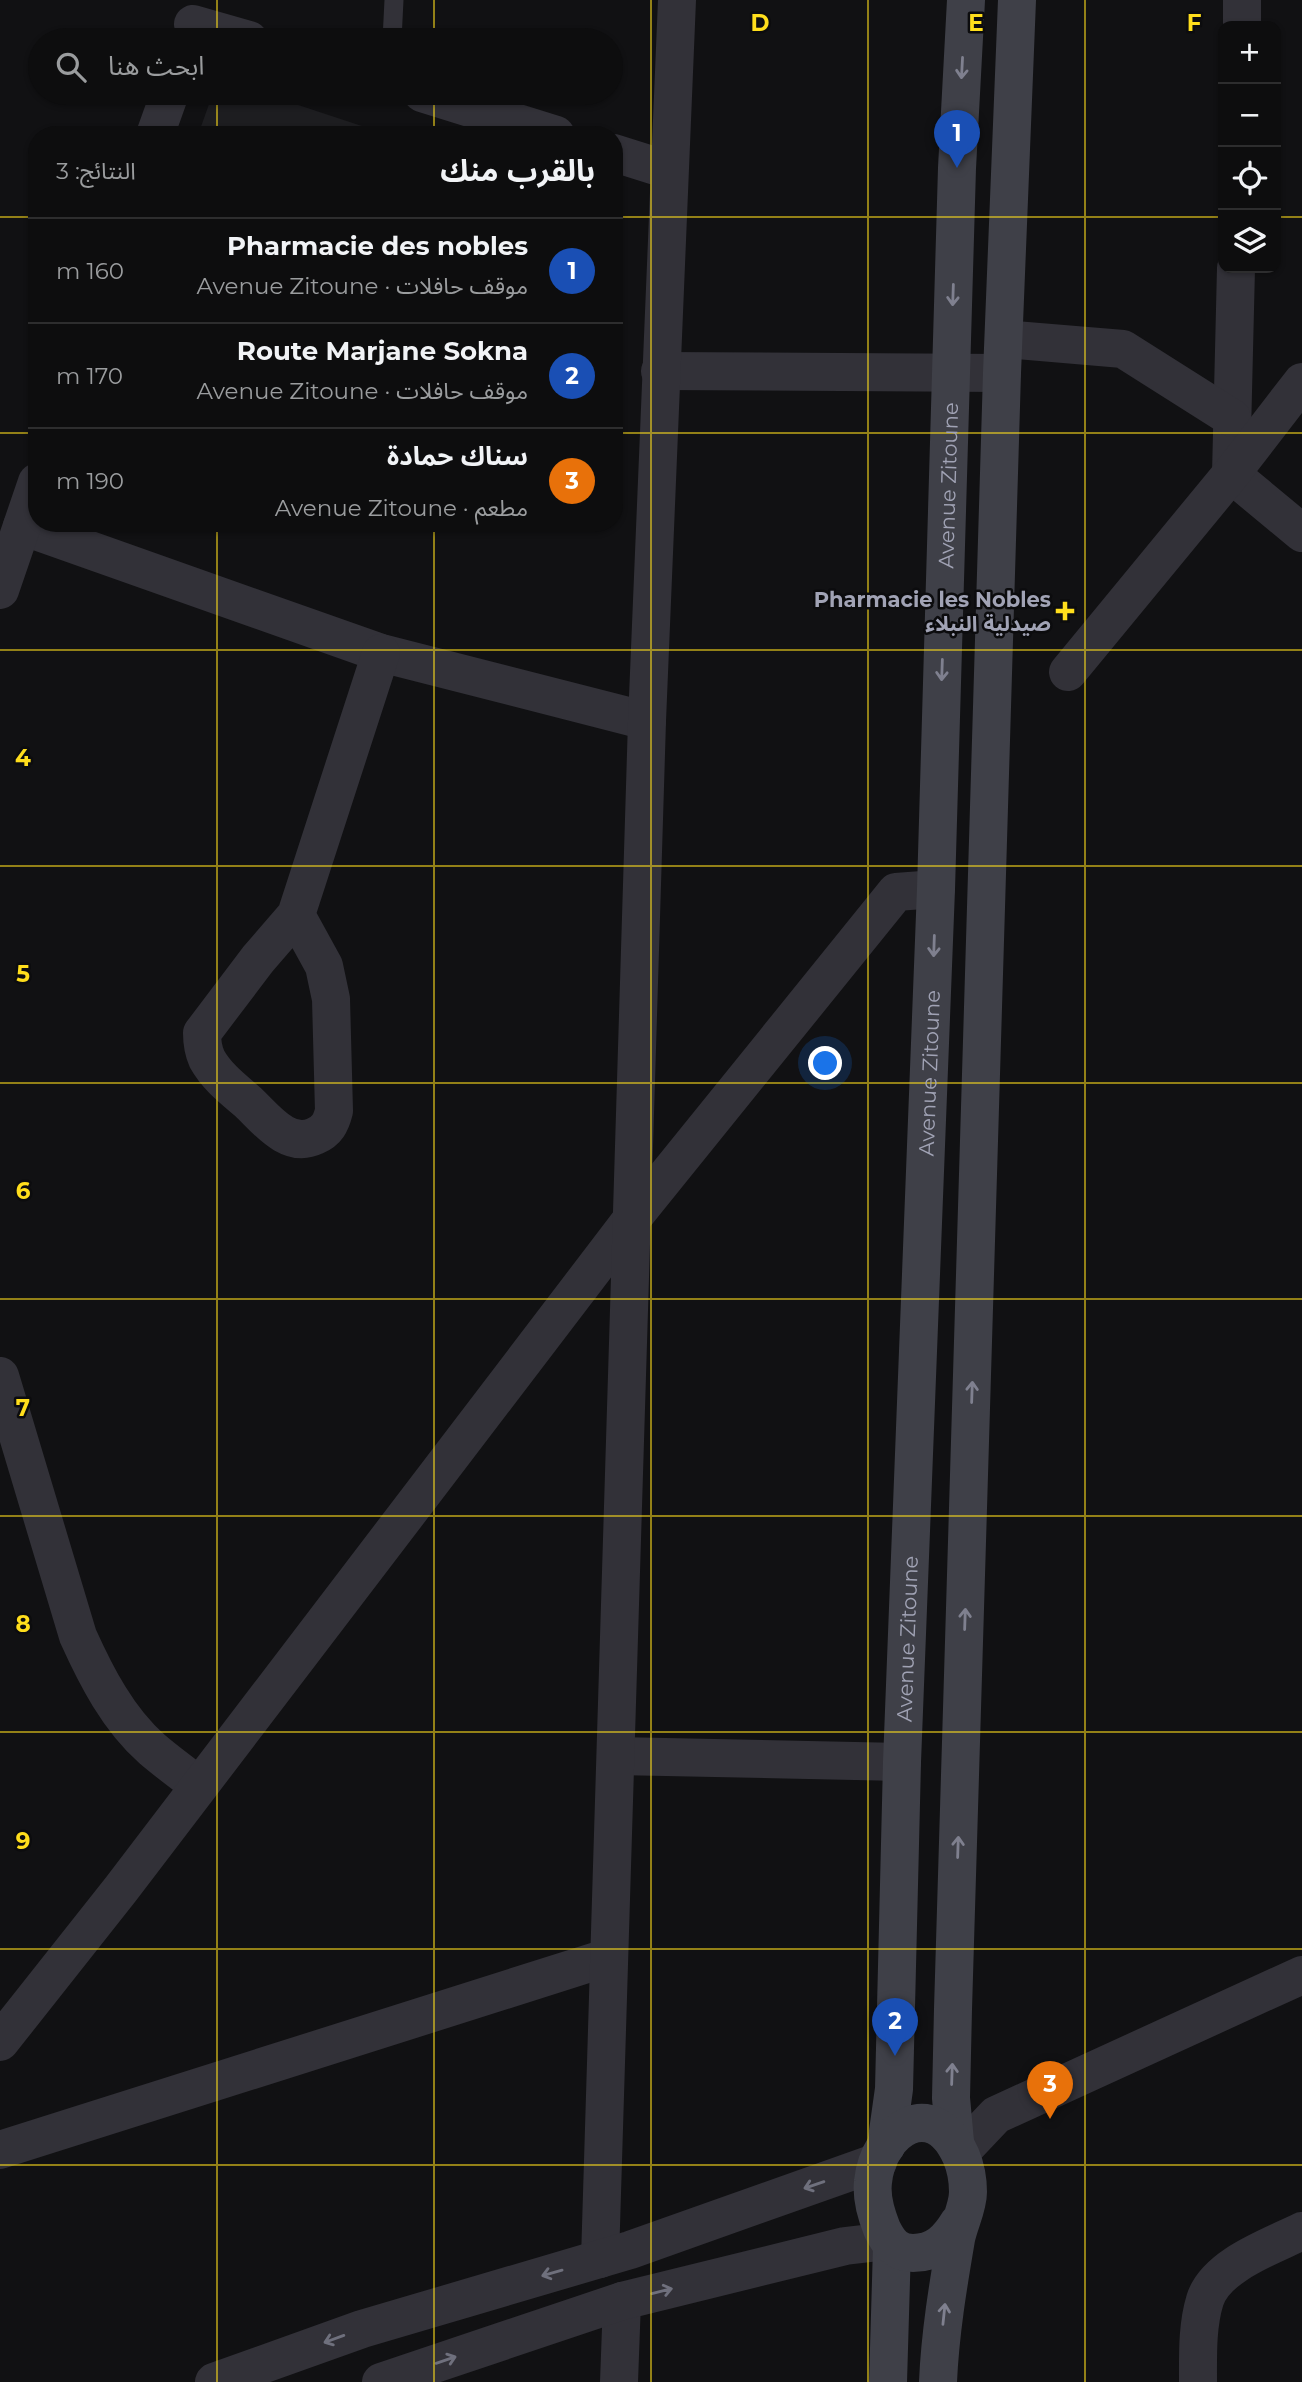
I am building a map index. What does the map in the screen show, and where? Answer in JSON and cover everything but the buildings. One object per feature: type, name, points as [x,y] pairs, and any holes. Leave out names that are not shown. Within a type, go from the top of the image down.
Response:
[{"type":"main road","name":"Avenue Zitoune","points":[[888,2382],[886,2236],[873,2202],[873,2181],[882,2154],[894,2089],[902,1762],[936,889],[951,373],[966,0]]},
{"type":"main road","points":[[957,2148],[951,2098],[1003,356],[1017,0]]},
{"type":"main road","points":[[882,2154],[904,2126],[922,2122],[940,2127],[957,2148],[966,2168],[968,2196],[959,2222],[946,2295],[938,2382]]},
{"type":"main road","points":[[886,2236],[911,2253],[931,2251],[949,2239],[959,2222]]},
{"type":"street","points":[[600,2259],[647,721],[677,0]]},
{"type":"street","points":[[1242,0],[1242,21]]},
{"type":"street","points":[[193,21],[213,28]]},
{"type":"street","points":[[158,126],[166,105]]},
{"type":"street","points":[[460,105],[527,126]]},
{"type":"street","points":[[623,156],[668,170]]},
{"type":"street","points":[[1231,474],[1236,273]]},
{"type":"street","points":[[660,371],[951,373],[1003,356],[1123,349],[1232,418]]},
{"type":"street","points":[[1068,672],[1231,474],[1302,382]]},
{"type":"street","points":[[1231,474],[1302,533]]},
{"type":"street","points":[[0,590],[28,508]]},
{"type":"street","points":[[22,526],[28,528]]},
{"type":"street","points":[[39,532],[381,653],[647,721]]},
{"type":"street","points":[[296,915],[324,966],[331,999],[334,1111],[331,1123],[325,1131],[313,1138],[300,1140],[290,1138],[276,1129],[216,1073],[202,1046],[202,1033],[258,959],[296,915],[381,653]]},
{"type":"street","points":[[0,2042],[631,1220],[896,892],[936,889]]},
{"type":"street","points":[[0,1376],[78,1636],[91,1666],[109,1695],[150,1747],[199,1786]]},
{"type":"street","points":[[616,1756],[902,1762]]},
{"type":"street","points":[[0,2150],[609,1957]]},
{"type":"street","points":[[957,2148],[996,2115],[1302,1975]]},
{"type":"street","points":[[214,2382],[362,2329],[600,2259],[882,2154]]},
{"type":"street","points":[[1198,2382],[1201,2319],[1205,2298],[1213,2284],[1231,2267],[1302,2231]]},
{"type":"street","points":[[381,2382],[622,2301],[886,2236]]},
{"type":"street","points":[[619,2382],[622,2301]]},
{"type":"lane","points":[[393,28],[394,0]]},
{"type":"shaded area","points":[[209,105],[298,105],[362,126],[201,126]]},
{"type":"place","name":"Pharmacie des nobles","points":[[957,168]]},
{"type":"place","name":"Pharmacie les Nobles صيدلية النبلاء","points":[[1065,611]]},
{"type":"place","name":"Route Marjane Sokna","points":[[895,2056]]},
{"type":"place","name":"سناك حمادة","points":[[1050,2119]]}]
